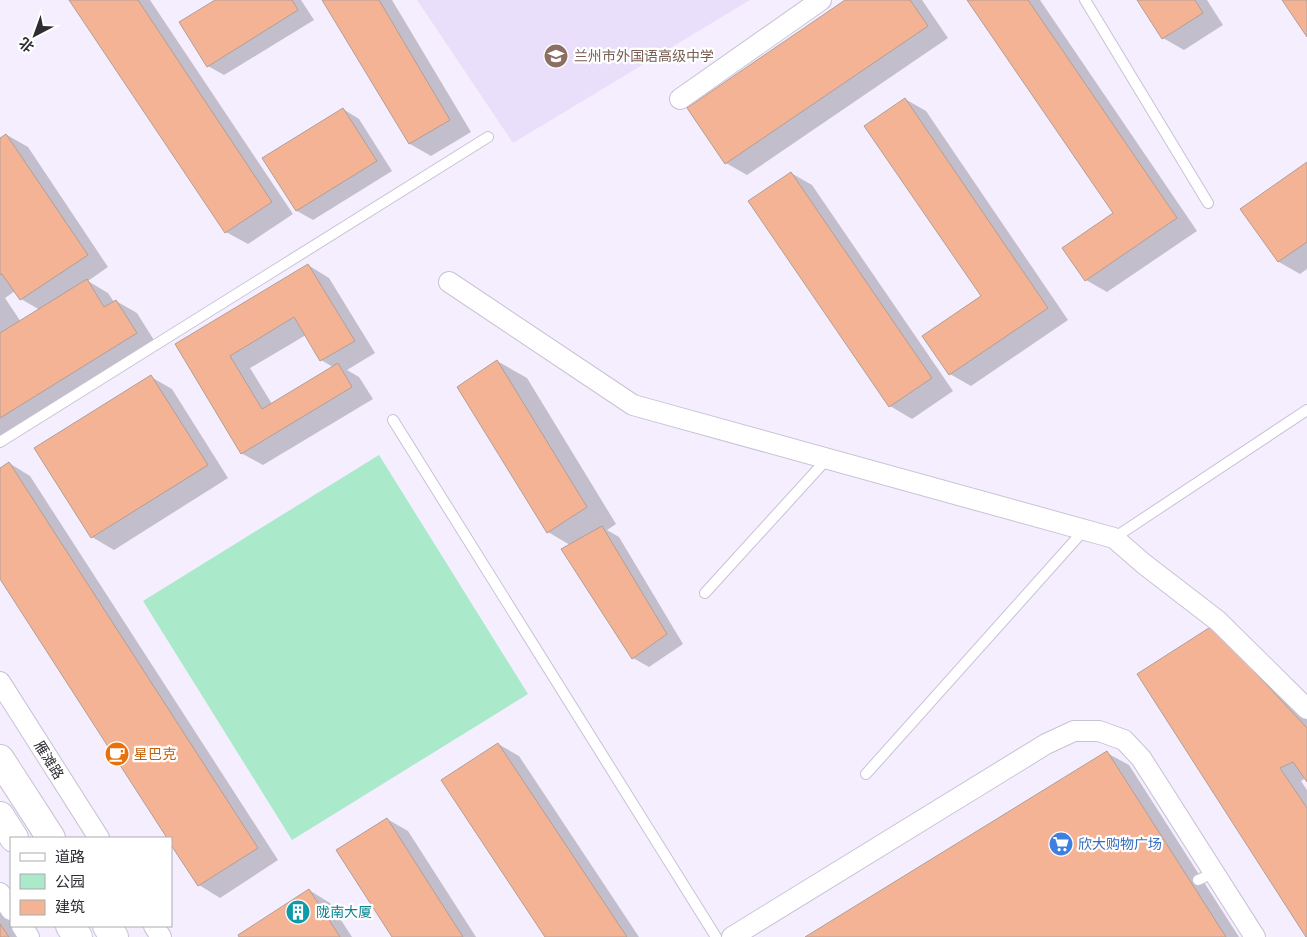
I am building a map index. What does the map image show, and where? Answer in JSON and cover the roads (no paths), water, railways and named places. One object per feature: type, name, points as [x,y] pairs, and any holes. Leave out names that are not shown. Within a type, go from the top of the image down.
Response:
[{"type":"main road","points":[[0,759],[50,837]]},
{"type":"main road","points":[[0,816],[13,837]]},
{"type":"street","points":[[680,100],[821,0]]},
{"type":"street","points":[[449,282],[633,404],[1114,538],[1144,564],[1218,621],[1307,709]]},
{"type":"street","name":"雁滩路","points":[[0,682],[98,837]]},
{"type":"street","points":[[732,937],[1046,744],[1074,731],[1099,731],[1124,740],[1141,758],[1206,877],[1255,937]]},
{"type":"street","points":[[0,893],[10,908]]},
{"type":"lane","points":[[1085,0],[1208,203]]},
{"type":"lane","points":[[0,442],[488,137]]},
{"type":"lane","points":[[1114,538],[1307,410]]},
{"type":"lane","points":[[393,420],[716,937]]},
{"type":"lane","points":[[705,593],[827,458]]},
{"type":"lane","points":[[866,774],[1085,529]]},
{"type":"place","name":"兰州市外国语高级中学","points":[[556,56]]},
{"type":"place","name":"星巴克","points":[[117,754]]},
{"type":"place","name":"欣大购物广场","points":[[1061,844]]},
{"type":"place","name":"陇南大厦","points":[[298,912]]}]
